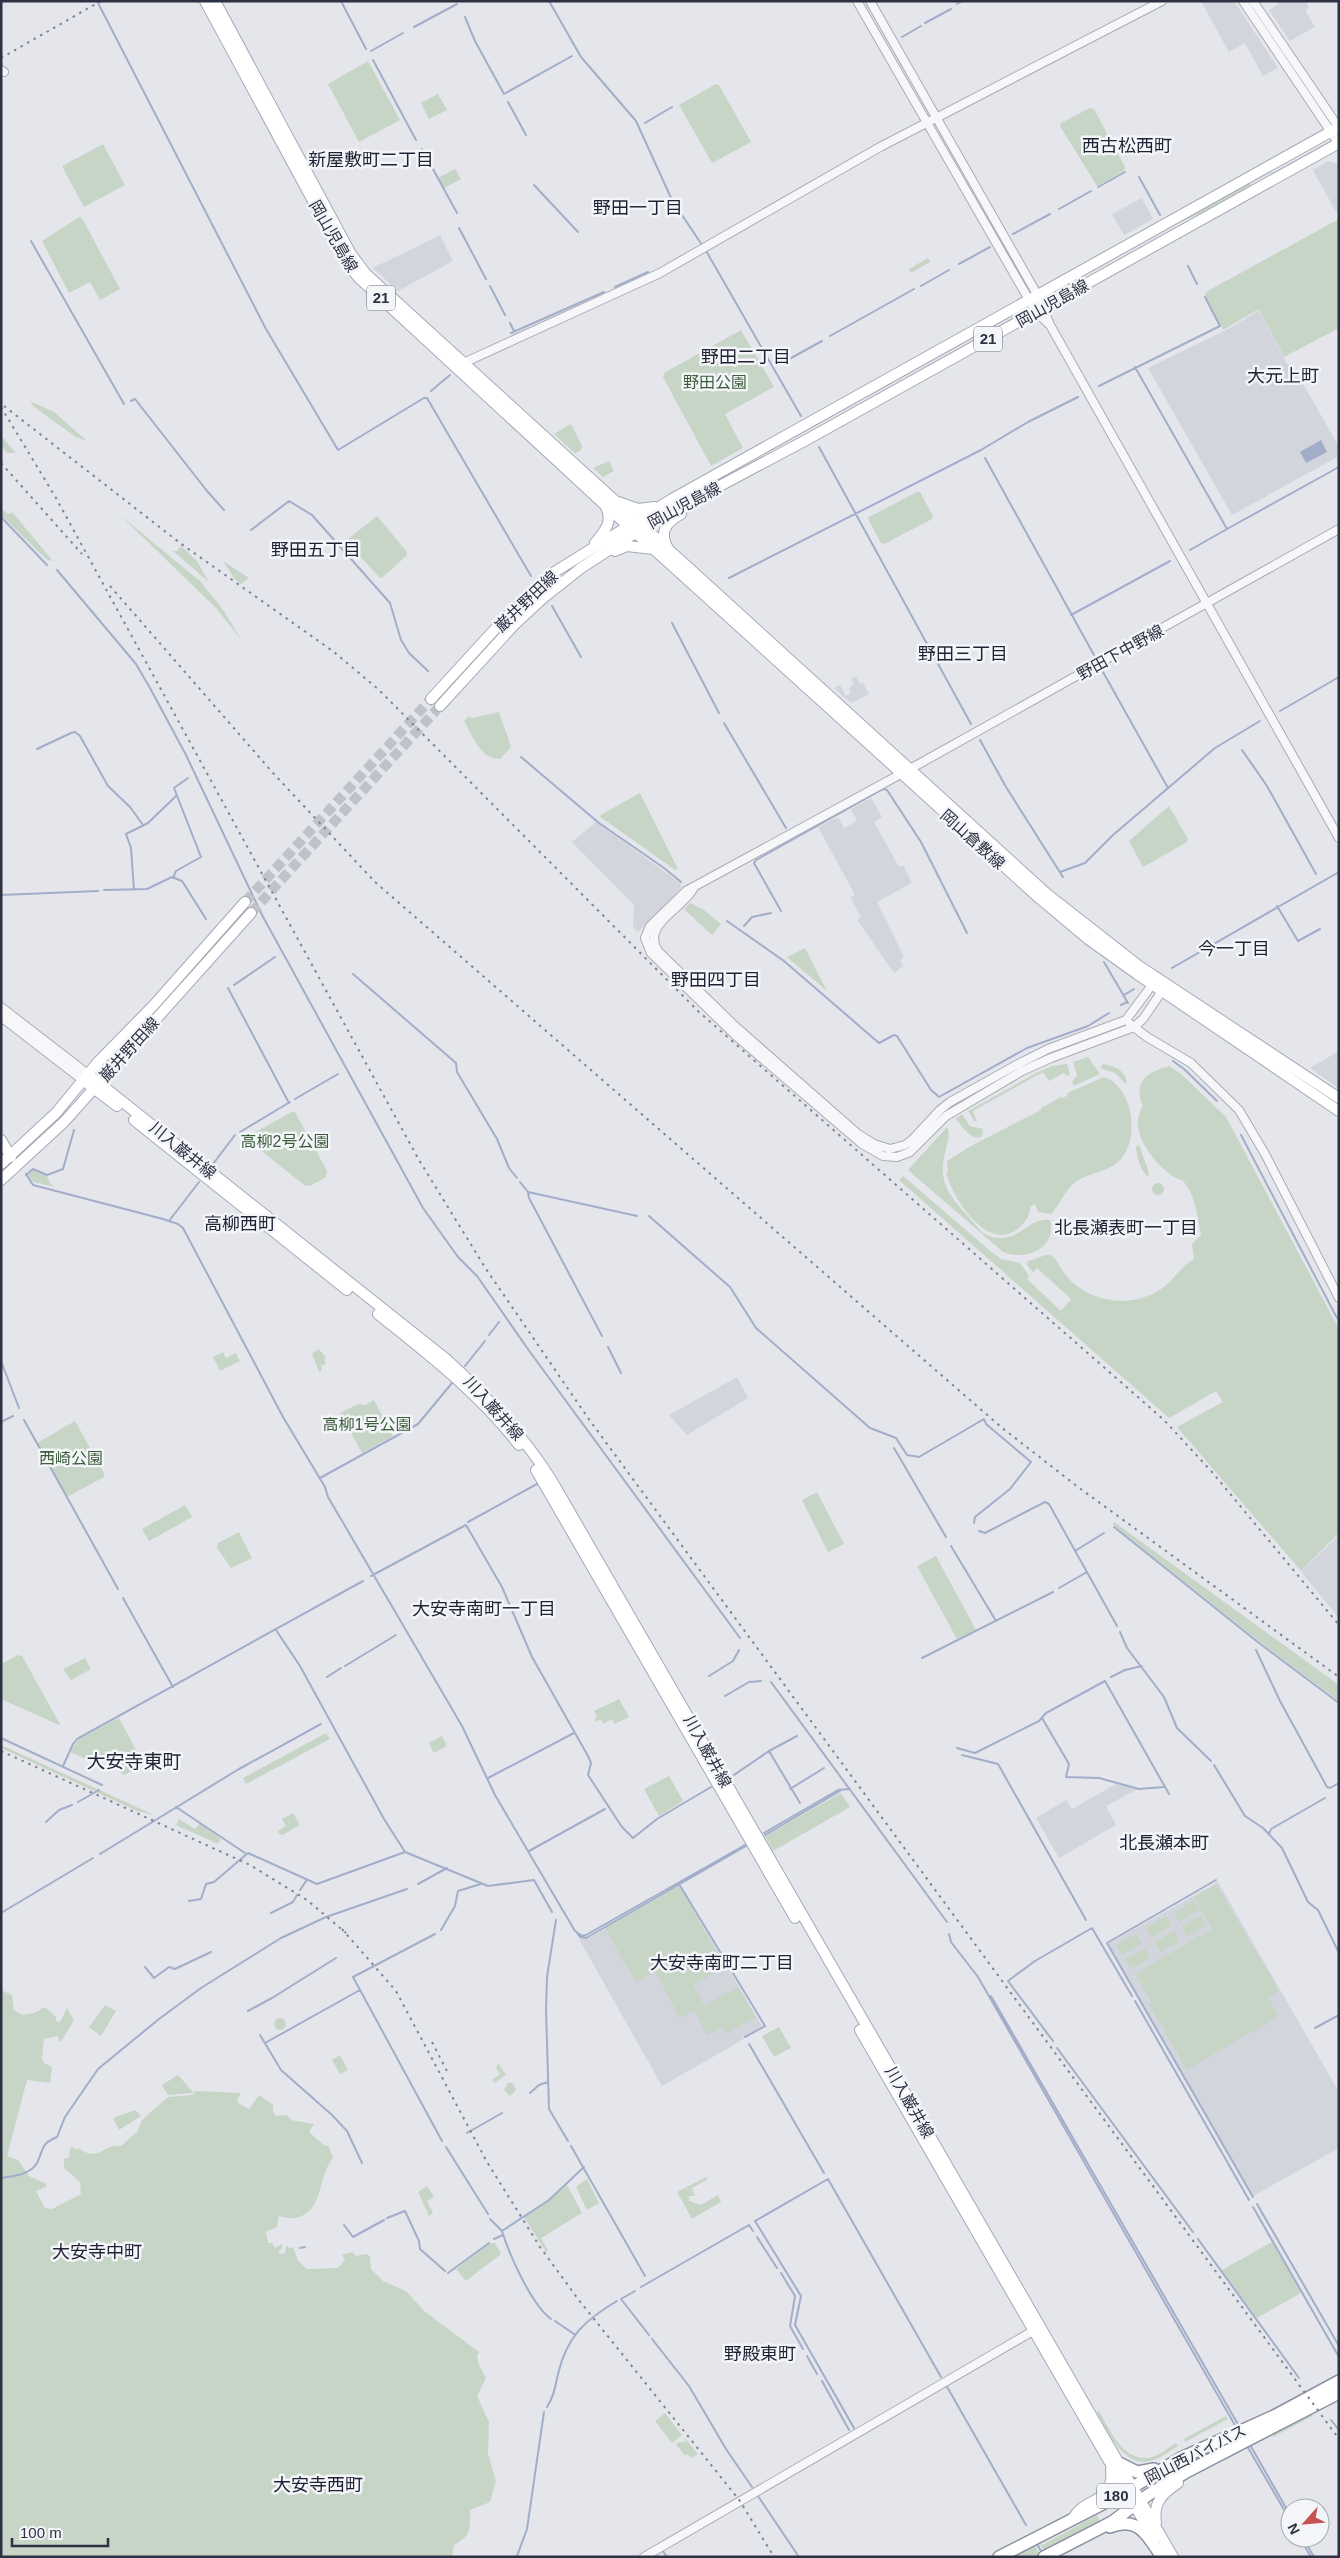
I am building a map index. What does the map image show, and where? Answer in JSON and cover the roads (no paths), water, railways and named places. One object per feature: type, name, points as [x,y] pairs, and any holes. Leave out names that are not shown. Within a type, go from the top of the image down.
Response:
[{"type":"highway","name":"岡山西バイパス","points":[[1044,2557],[1112,2522],[1137,2503],[1188,2471],[1238,2445],[1251,2432],[1339,2381]]},
{"type":"highway","name":"岡山西バイパス","points":[[999,2557],[1129,2489],[1181,2458],[1233,2434],[1251,2432],[1339,2393]]},
{"type":"highway","points":[[1114,2464],[1132,2471],[1145,2472],[1169,2461],[1181,2458]]},
{"type":"highway","points":[[1082,2538],[1123,2524],[1134,2525],[1146,2532],[1163,2557]]},
{"type":"main road","name":"岡山児島線","points":[[205,1],[350,269],[635,527]]},
{"type":"main road","name":"岡山児島線","points":[[215,1],[358,265],[458,365]]},
{"type":"main road","name":"岡山児島線","points":[[635,527],[661,505],[1337,129]]},
{"type":"main road","name":"岡山児島線","points":[[635,527],[718,487],[1339,144]]},
{"type":"main road","points":[[671,553],[664,538],[667,523],[704,500],[718,487]]},
{"type":"main road","points":[[591,548],[609,523],[609,503],[638,508],[661,505]]},
{"type":"main road","name":"巌井野田線","points":[[635,527],[555,588],[515,624],[436,702],[507,616],[539,585],[564,564],[591,548],[635,527]]},
{"type":"main road","name":"岡山倉敷線","points":[[635,527],[653,548],[905,771]]},
{"type":"main road","name":"岡山倉敷線","points":[[635,527],[671,553],[1039,898],[1088,939],[1339,1098]]},
{"type":"main road","points":[[598,557],[627,546],[653,548]]},
{"type":"main road","name":"巌井野田線","points":[[1,1164],[56,1113],[245,902]]},
{"type":"main road","name":"巌井野田線","points":[[1,1180],[48,1139],[251,913]]},
{"type":"main road","name":"岡山倉敷線","points":[[1155,981],[1162,991],[1339,1111]]},
{"type":"main road","name":"川入巌井線","points":[[86,1078],[442,1365],[494,1415],[524,1451],[546,1485],[593,1571],[623,1618],[1033,2331],[1129,2489],[1163,2557]]},
{"type":"main road","name":"川入巌井線","points":[[96,1086],[446,1359],[483,1393],[518,1432],[552,1482],[685,1709],[1114,2464]]},
{"type":"main road","points":[[1,1140],[10,1157]]},
{"type":"main road","points":[[1072,2518],[1077,2511],[1102,2497],[1108,2490],[1114,2464]]},
{"type":"main road","points":[[1159,2532],[1155,2516],[1158,2501],[1188,2471]]},
{"type":"main road","points":[[1137,2503],[1146,2532]]},
{"type":"main road","name":"川入巌井線","points":[[1137,2503],[1159,2532],[1173,2557]]},
{"type":"street","points":[[857,1],[1034,298]]},
{"type":"street","points":[[870,1],[937,118],[1040,310],[1050,324],[1339,838]]},
{"type":"street","points":[[458,365],[620,292],[703,248],[880,147],[1162,1]]},
{"type":"street","points":[[1243,1],[1337,129]]},
{"type":"street","points":[[1253,1],[1337,129],[1339,144]]},
{"type":"street","name":"野田下中野線","points":[[693,889],[1339,529]]},
{"type":"street","points":[[693,889],[655,930],[653,941],[658,951],[735,1026],[858,1134],[882,1148],[890,1149],[905,1145],[950,1102],[1024,1060],[1126,1020],[1155,981]]},
{"type":"street","points":[[693,889],[686,891],[647,930],[645,941],[651,953],[735,1035],[855,1138],[883,1156],[897,1156],[910,1152],[946,1116],[1035,1064],[1134,1027],[1143,1019],[1162,991]]},
{"type":"street","points":[[1,1007],[86,1078]]},
{"type":"street","points":[[1,1016],[86,1078]]},
{"type":"street","points":[[1126,1020],[1191,1063],[1239,1110],[1265,1154],[1339,1298]]},
{"type":"street","points":[[644,2557],[1033,2331]]},
{"type":"water","points":[[1321,440],[1327,452],[1306,463],[1300,452]]},
{"type":"waterway","points":[[97,1],[266,329],[338,450],[424,398],[427,398],[531,576]]},
{"type":"waterway","points":[[549,1],[581,57],[636,121],[672,200],[702,245]]},
{"type":"waterway","points":[[957,4],[962,1]]},
{"type":"waterway","points":[[342,3],[366,49]]},
{"type":"waterway","points":[[414,27],[457,4]]},
{"type":"waterway","points":[[925,23],[951,9]]},
{"type":"waterway","points":[[465,17],[475,41],[504,94],[572,56]]},
{"type":"waterway","points":[[902,37],[921,26]]},
{"type":"waterway","points":[[371,51],[403,33]]},
{"type":"waterway","points":[[373,60],[416,140]]},
{"type":"waterway","points":[[508,102],[526,135]]},
{"type":"waterway","points":[[645,123],[672,107]]},
{"type":"waterway","points":[[422,149],[457,213]]},
{"type":"waterway","points":[[1098,187],[1125,172]]},
{"type":"waterway","points":[[1139,177],[1160,215]]},
{"type":"waterway","points":[[534,185],[578,232]]},
{"type":"waterway","points":[[1059,209],[1091,191]]},
{"type":"waterway","points":[[1013,234],[1050,214]]},
{"type":"waterway","points":[[459,228],[486,279]]},
{"type":"waterway","points":[[31,241],[124,404]]},
{"type":"waterway","points":[[959,264],[990,247]]},
{"type":"waterway","points":[[705,249],[801,416]]},
{"type":"waterway","points":[[1188,266],[1197,284]]},
{"type":"waterway","points":[[921,286],[949,270]]},
{"type":"waterway","points":[[615,287],[648,272]]},
{"type":"waterway","points":[[490,286],[505,315]]},
{"type":"waterway","points":[[830,336],[914,289]]},
{"type":"waterway","points":[[511,333],[604,292]]},
{"type":"waterway","points":[[1205,297],[1220,326]]},
{"type":"waterway","points":[[510,323],[514,331]]},
{"type":"waterway","points":[[1099,386],[1220,326]]},
{"type":"waterway","points":[[782,363],[822,341]]},
{"type":"waterway","points":[[1135,367],[1227,529],[1339,467]]},
{"type":"waterway","points":[[431,391],[450,375]]},
{"type":"waterway","points":[[729,578],[981,450],[1028,422],[1078,397]]},
{"type":"waterway","points":[[131,401],[135,399],[224,510]]},
{"type":"waterway","points":[[819,447],[971,724]]},
{"type":"waterway","points":[[985,458],[1094,655]]},
{"type":"waterway","points":[[251,530],[289,501],[312,515],[390,603],[401,640],[409,653],[428,671]]},
{"type":"waterway","points":[[1,517],[47,565]]},
{"type":"waterway","points":[[1190,550],[1227,529]]},
{"type":"waterway","points":[[1071,615],[1170,561]]},
{"type":"waterway","points":[[57,570],[136,664],[150,688],[186,755],[262,915],[423,1208],[458,1257],[477,1276],[530,1352],[740,1638]]},
{"type":"waterway","points":[[552,606],[581,657]]},
{"type":"waterway","points":[[672,623],[719,713]]},
{"type":"waterway","points":[[1103,672],[1168,788]]},
{"type":"waterway","points":[[1280,711],[1339,677]]},
{"type":"waterway","points":[[1060,872],[1085,863],[1113,835],[1215,748],[1260,721]]},
{"type":"waterway","points":[[724,723],[786,828]]},
{"type":"waterway","points":[[37,749],[75,732],[80,736],[108,786],[130,807],[143,825]]},
{"type":"waterway","points":[[980,740],[1006,787],[1063,877]]},
{"type":"waterway","points":[[1242,750],[1267,786],[1316,874]]},
{"type":"waterway","points":[[521,757],[599,823],[681,882]]},
{"type":"waterway","points":[[173,878],[176,871],[201,857],[174,788],[188,778]]},
{"type":"waterway","points":[[781,911],[754,863],[756,860],[883,789],[887,790],[921,842],[967,933]]},
{"type":"waterway","points":[[134,890],[131,848],[126,834],[148,823],[177,795]]},
{"type":"waterway","points":[[1172,968],[1339,872]]},
{"type":"waterway","points":[[104,890],[147,889],[172,877],[182,881],[206,919]]},
{"type":"waterway","points":[[1,895],[98,891]]},
{"type":"waterway","points":[[1277,906],[1298,941],[1320,929]]},
{"type":"waterway","points":[[744,926],[752,917],[771,913]]},
{"type":"waterway","points":[[727,921],[784,961],[879,1043],[894,1035],[897,1036],[931,1090],[939,1097],[1027,1048],[1088,1026],[1109,1013]]},
{"type":"waterway","points":[[234,985],[275,957]]},
{"type":"waterway","points":[[1104,962],[1128,1003]]},
{"type":"waterway","points":[[353,974],[456,1063],[457,1072],[497,1139],[509,1168],[517,1178]]},
{"type":"waterway","points":[[228,988],[289,1103]]},
{"type":"waterway","points":[[1124,995],[1134,989]]},
{"type":"waterway","points":[[1121,1005],[1127,1002]]},
{"type":"waterway","points":[[1173,1061],[1217,1101]]},
{"type":"waterway","points":[[295,1099],[338,1074]]},
{"type":"waterway","points":[[240,1132],[290,1102]]},
{"type":"waterway","points":[[26,1175],[33,1169],[47,1175],[63,1169],[74,1130]]},
{"type":"waterway","points":[[213,1164],[235,1135]]},
{"type":"waterway","points":[[1241,1135],[1337,1318]]},
{"type":"waterway","points":[[26,1174],[33,1185],[163,1219],[178,1224],[183,1228],[283,1417],[462,1726],[495,1795],[575,1931],[582,1936],[586,1935],[745,1845]]},
{"type":"waterway","points":[[169,1221],[199,1182]]},
{"type":"waterway","points":[[520,1182],[528,1192],[637,1216]]},
{"type":"waterway","points":[[528,1192],[529,1198],[602,1336]]},
{"type":"waterway","points":[[649,1216],[730,1287],[756,1328],[870,1428],[896,1438],[907,1455],[919,1457],[984,1419],[986,1424],[1031,1462],[1010,1489],[975,1517],[974,1523]]},
{"type":"waterway","points":[[489,1335],[499,1322]]},
{"type":"waterway","points":[[465,1366],[485,1341]]},
{"type":"waterway","points":[[608,1347],[621,1373]]},
{"type":"waterway","points":[[1,1361],[19,1408]]},
{"type":"waterway","points":[[320,1478],[418,1424],[452,1383]]},
{"type":"waterway","points":[[1,1422],[13,1416]]},
{"type":"waterway","points":[[24,1420],[118,1589]]},
{"type":"waterway","points":[[894,1448],[946,1537]]},
{"type":"waterway","points":[[468,1522],[537,1484]]},
{"type":"waterway","points":[[979,1531],[985,1533],[1045,1502],[1049,1504],[1117,1626]]},
{"type":"waterway","points":[[371,1576],[466,1525],[502,1587],[532,1657],[588,1756],[591,1763],[588,1775],[622,1827],[633,1838],[657,1819],[711,1787]]},
{"type":"waterway","points":[[1114,1527],[1259,1643],[1339,1703]]},
{"type":"waterway","points":[[1075,1551],[1104,1533]]},
{"type":"waterway","points":[[951,1546],[996,1621]]},
{"type":"waterway","points":[[1059,1588],[1087,1572]]},
{"type":"waterway","points":[[63,1766],[77,1739],[363,1581]]},
{"type":"waterway","points":[[922,1658],[1053,1592]]},
{"type":"waterway","points":[[123,1598],[173,1687]]},
{"type":"waterway","points":[[276,1630],[300,1666],[384,1819],[405,1852],[488,1886],[534,1880],[552,1912]]},
{"type":"waterway","points":[[1120,1632],[1127,1648],[1164,1697],[1177,1728],[1211,1761]]},
{"type":"waterway","points":[[345,1666],[396,1635]]},
{"type":"waterway","points":[[709,1676],[733,1661],[739,1650]]},
{"type":"waterway","points":[[1256,1650],[1280,1701],[1327,1787],[1330,1788],[1339,1783]]},
{"type":"waterway","points":[[1111,1677],[1125,1670],[1142,1666]]},
{"type":"waterway","points":[[327,1677],[341,1668]]},
{"type":"waterway","points":[[725,1696],[749,1682],[761,1681]]},
{"type":"waterway","points":[[957,1748],[975,1753],[1039,1721],[1046,1713],[1105,1681],[1169,1794]]},
{"type":"waterway","points":[[771,1682],[947,1922]]},
{"type":"waterway","points":[[1042,1718],[1069,1764],[1066,1777],[1099,1778],[1139,1789],[1164,1787]]},
{"type":"waterway","points":[[100,1854],[239,1769],[321,1724]]},
{"type":"waterway","points":[[488,1778],[574,1733]]},
{"type":"waterway","points":[[731,1777],[769,1751],[797,1736]]},
{"type":"waterway","points":[[1,1738],[102,1785]]},
{"type":"waterway","points":[[769,1751],[800,1803]]},
{"type":"waterway","points":[[962,1755],[998,1764],[1086,1920]]},
{"type":"waterway","points":[[1214,1765],[1245,1816],[1263,1828],[1282,1848],[1308,1902],[1318,1910],[1339,1953]]},
{"type":"waterway","points":[[790,1789],[824,1768]]},
{"type":"waterway","points":[[764,1833],[838,1790],[850,1789]]},
{"type":"waterway","points":[[78,1802],[99,1790]]},
{"type":"waterway","points":[[765,1835],[840,1791]]},
{"type":"waterway","points":[[1269,1834],[1271,1829],[1325,1798]]},
{"type":"waterway","points":[[46,1822],[59,1810],[72,1805]]},
{"type":"waterway","points":[[176,1807],[245,1853]]},
{"type":"waterway","points":[[529,1851],[605,1809]]},
{"type":"waterway","points":[[577,1933],[580,1937],[586,1938],[746,1846]]},
{"type":"waterway","points":[[189,1901],[201,1899],[206,1884],[214,1882],[248,1853],[317,1884],[405,1852]]},
{"type":"waterway","points":[[1,1913],[93,1858]]},
{"type":"waterway","points":[[418,1884],[447,1868]]},
{"type":"waterway","points":[[1216,1880],[1107,1943],[1253,2197]]},
{"type":"waterway","points":[[300,1890],[306,1881]]},
{"type":"waterway","points":[[441,1930],[455,1906],[458,1891],[481,1884]]},
{"type":"waterway","points":[[679,1884],[765,2026],[745,2037]]},
{"type":"waterway","points":[[1,2178],[21,2174],[34,2167],[43,2147],[57,2137],[65,2117],[98,2069],[159,2019],[201,1988],[281,1938],[326,1917],[407,1889]]},
{"type":"waterway","points":[[271,1913],[293,1902],[297,1895]]},
{"type":"waterway","points":[[556,1920],[547,1977],[549,2109],[568,2141]]},
{"type":"waterway","points":[[1053,2041],[1008,1981],[1035,1961],[1092,1928],[1132,1996]]},
{"type":"waterway","points":[[435,1934],[353,1977],[442,2141]]},
{"type":"waterway","points":[[949,1934],[951,1942],[978,1977],[1236,2427]]},
{"type":"waterway","points":[[145,1967],[154,1978],[169,1967],[175,1969],[211,1952]]},
{"type":"waterway","points":[[248,2011],[336,1958]]},
{"type":"waterway","points":[[265,2043],[360,1990]]},
{"type":"waterway","points":[[991,1996],[1239,2426]]},
{"type":"waterway","points":[[1135,2001],[1249,2200]]},
{"type":"waterway","points":[[1315,2028],[1339,2015]]},
{"type":"waterway","points":[[260,2035],[281,2070],[332,2115],[347,2131],[362,2163]]},
{"type":"waterway","points":[[749,2044],[824,2173]]},
{"type":"waterway","points":[[1057,2048],[1193,2232]]},
{"type":"waterway","points":[[530,2093],[539,2085],[548,2082]]},
{"type":"waterway","points":[[467,2133],[502,2113]]},
{"type":"waterway","points":[[571,2146],[645,2276]]},
{"type":"waterway","points":[[446,2147],[488,2214]]},
{"type":"waterway","points":[[551,2319],[543,2312],[529,2291],[515,2265],[502,2231],[549,2200],[584,2167]]},
{"type":"waterway","points":[[854,2428],[795,2325],[801,2296],[755,2221],[828,2179],[941,2377]]},
{"type":"waterway","points":[[1257,2204],[1339,2346]]},
{"type":"waterway","points":[[1253,2207],[1339,2357]]},
{"type":"waterway","points":[[387,2218],[405,2211],[419,2241],[420,2249],[445,2271]]},
{"type":"waterway","points":[[490,2219],[502,2231]]},
{"type":"waterway","points":[[344,2225],[353,2237],[384,2220]]},
{"type":"waterway","points":[[641,2287],[749,2225],[753,2231]]},
{"type":"waterway","points":[[494,2239],[503,2235]]},
{"type":"waterway","points":[[757,2237],[777,2268]]},
{"type":"waterway","points":[[1198,2239],[1299,2378]]},
{"type":"waterway","points":[[448,2273],[489,2243]]},
{"type":"waterway","points":[[300,2248],[305,2247]]},
{"type":"waterway","points":[[781,2273],[795,2296],[790,2326],[803,2349]]},
{"type":"waterway","points":[[635,2291],[621,2299],[649,2335]]},
{"type":"waterway","points":[[547,2407],[553,2395],[562,2361],[572,2339],[587,2322],[617,2301]]},
{"type":"waterway","points":[[555,2321],[574,2334]]},
{"type":"waterway","points":[[652,2339],[689,2386],[726,2449],[752,2487]]},
{"type":"waterway","points":[[807,2356],[817,2374]]},
{"type":"waterway","points":[[822,2381],[849,2430]]},
{"type":"waterway","points":[[946,2385],[1026,2525]]},
{"type":"waterway","points":[[517,2556],[527,2529],[544,2412]]},
{"type":"waterway","points":[[1331,2420],[1339,2430]]},
{"type":"waterway","points":[[1249,2443],[1280,2498]]},
{"type":"waterway","points":[[1247,2446],[1280,2503]]},
{"type":"waterway","points":[[758,2496],[799,2557]]},
{"type":"waterway","points":[[1036,2542],[1042,2553]]},
{"type":"waterway","points":[[1306,2548],[1311,2557]]},
{"type":"waterway","points":[[1309,2548],[1314,2557]]},
{"type":"waterway","points":[[662,2550],[667,2557]]},
{"type":"tunnel","points":[[245,902],[431,699]]},
{"type":"tunnel","points":[[251,913],[440,706]]},
{"type":"railway","points":[[1,58],[101,1]]},
{"type":"railway","points":[[4,406],[180,543],[334,652],[378,689],[699,1012],[1164,1420],[1212,1472],[1339,1625]]},
{"type":"railway","points":[[1,407],[56,498],[419,1160],[486,1269],[588,1418],[1339,2439]]},
{"type":"railway","points":[[1,463],[82,554]]},
{"type":"railway","points":[[110,586],[273,773],[375,882],[1001,1427],[1078,1487],[1339,1677]]},
{"type":"railway","points":[[1,1751],[250,1865],[307,1900],[346,1933]]},
{"type":"railway","points":[[342,1929],[396,1991],[487,2162],[540,2247],[578,2299],[740,2501],[774,2557]]},
{"type":"railway","points":[[432,2042],[449,2075]]},
{"type":"district","name":"西古松西町","points":[[1127,146]]},
{"type":"district","name":"新屋敷町二丁目","points":[[371,160]]},
{"type":"district","name":"野田一丁目","points":[[638,208]]},
{"type":"district","name":"野田二丁目","points":[[746,357]]},
{"type":"district","name":"大元上町","points":[[1283,376]]},
{"type":"district","name":"野田五丁目","points":[[316,550]]},
{"type":"district","name":"野田三丁目","points":[[963,654]]},
{"type":"district","name":"今一丁目","points":[[1234,949]]},
{"type":"district","name":"野田四丁目","points":[[716,980]]},
{"type":"district","name":"高柳西町","points":[[240,1224]]},
{"type":"district","name":"北長瀬表町一丁目","points":[[1126,1228]]},
{"type":"district","name":"大安寺南町一丁目","points":[[484,1609]]},
{"type":"district","name":"大安寺東町","points":[[134,1761]]},
{"type":"district","name":"北長瀬本町","points":[[1164,1843]]},
{"type":"district","name":"大安寺南町二丁目","points":[[722,1963]]},
{"type":"district","name":"大安寺中町","points":[[97,2252]]},
{"type":"district","name":"野殿東町","points":[[760,2354]]},
{"type":"district","name":"大安寺西町","points":[[318,2485]]},
{"type":"park label","name":"野田公園","points":[[715,382]]},
{"type":"park label","name":"高柳2号公園","points":[[285,1141]]},
{"type":"park label","name":"高柳1号公園","points":[[367,1424]]},
{"type":"park label","name":"西崎公園","points":[[71,1458]]}]
